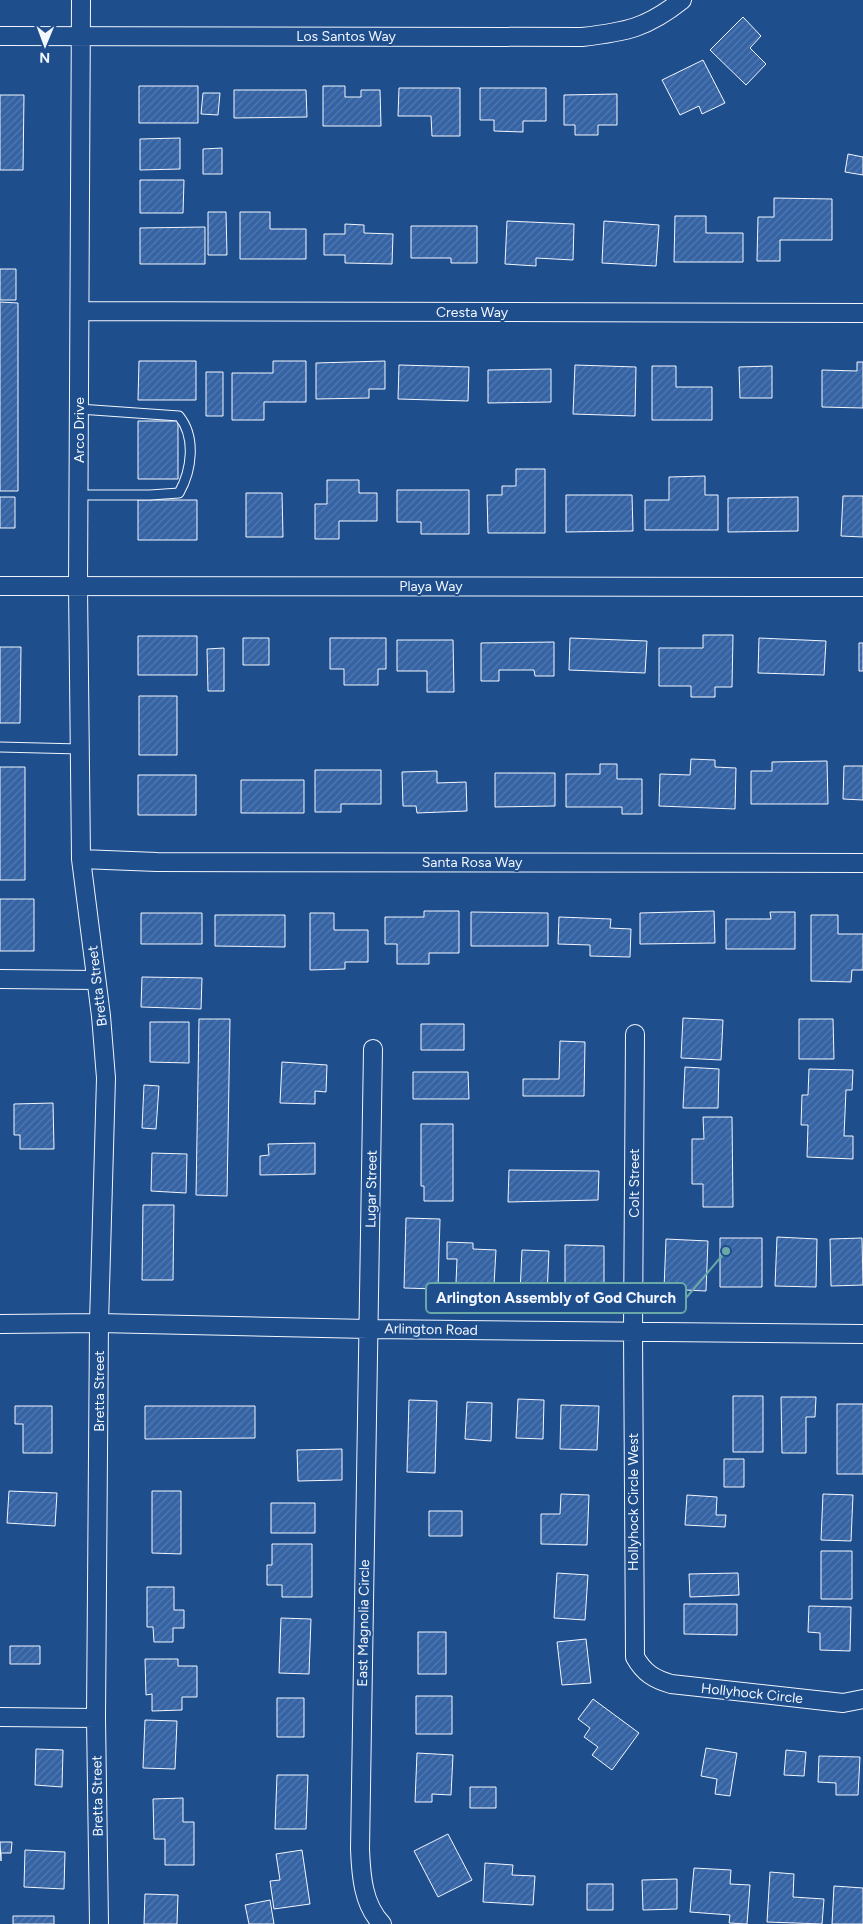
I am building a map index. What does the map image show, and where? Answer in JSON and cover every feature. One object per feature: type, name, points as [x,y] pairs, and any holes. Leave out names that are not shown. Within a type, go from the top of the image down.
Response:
[{"type":"street","name":"Arco Drive","points":[[81,0],[78,586],[82,859]]},
{"type":"street","name":"Los Santos Way","points":[[0,36],[582,37],[624,32],[663,16],[682,0]]},
{"type":"street","name":"Cresta Way","points":[[80,311],[863,313]]},
{"type":"street","name":"Playa Way","points":[[0,586],[863,587]]},
{"type":"street","name":"Santa Rosa Way","points":[[82,859],[157,862],[863,863]]},
{"type":"street","name":"Bretta Street","points":[[82,859],[106,1078],[99,1323],[96,1718],[99,1924]]},
{"type":"street","points":[[0,979],[96,980]]},
{"type":"street","name":"Colt Street","points":[[633,1331],[635,1034]]},
{"type":"street","name":"Lugar Street","points":[[368,1329],[373,1049]]},
{"type":"street","name":"Arlington Road","points":[[0,1324],[99,1323],[368,1329],[863,1334]]},
{"type":"street","name":"East Magnolia Circle","points":[[368,1329],[360,1849],[362,1881],[378,1920]]},
{"type":"street","name":"Hollyhock Circle West","points":[[633,1331],[633,1643],[635,1657],[643,1671]]},
{"type":"street","name":"Hollyhock Circle","points":[[643,1671],[658,1680],[671,1684],[844,1703],[863,1698]]},
{"type":"street","points":[[0,1717],[96,1718]]},
{"type":"lane","points":[[79,495],[150,496],[179,493],[186,480],[190,441],[186,425],[179,416],[80,409]]},
{"type":"lane","points":[[0,747],[80,749]]},
{"type":"building","points":[[743,17],[761,36],[750,48],[766,64],[746,85],[710,50]]},
{"type":"building","points":[[703,60],[725,103],[702,114],[699,106],[680,115],[662,80]]},
{"type":"building","points":[[139,86],[198,86],[198,123],[139,123]]},
{"type":"building","points":[[323,86],[345,86],[345,97],[361,97],[361,90],[380,90],[381,126],[323,126]]},
{"type":"building","points":[[399,88],[460,88],[460,136],[432,136],[431,116],[398,116]]},
{"type":"building","points":[[480,88],[546,88],[546,121],[523,121],[523,132],[494,131],[494,120],[480,120]]},
{"type":"building","points":[[234,90],[306,90],[307,117],[234,118]]},
{"type":"building","points":[[203,93],[220,93],[218,115],[201,114]]},
{"type":"building","points":[[617,94],[617,125],[598,125],[598,135],[575,135],[575,125],[564,125],[564,95]]},
{"type":"building","points":[[0,95],[24,95],[23,170],[0,170]]},
{"type":"building","points":[[180,138],[180,169],[140,170],[140,139]]},
{"type":"building","points":[[222,148],[222,174],[203,174],[203,149]]},
{"type":"building","points":[[848,154],[863,157],[863,175],[845,172]]},
{"type":"building","points":[[140,180],[184,180],[183,213],[140,213]]},
{"type":"building","points":[[774,198],[832,199],[832,240],[780,240],[780,261],[757,261],[758,217],[774,217]]},
{"type":"building","points":[[208,212],[226,212],[227,255],[208,255]]},
{"type":"building","points":[[240,212],[270,212],[270,229],[306,229],[306,259],[240,259]]},
{"type":"building","points":[[675,216],[706,216],[706,233],[743,233],[743,262],[674,262]]},
{"type":"building","points":[[507,221],[574,224],[573,260],[536,258],[536,266],[505,264]]},
{"type":"building","points":[[604,221],[659,225],[656,266],[602,263]]},
{"type":"building","points":[[345,224],[364,225],[364,233],[393,234],[392,264],[345,263],[345,255],[324,255],[324,234],[345,234]]},
{"type":"building","points":[[411,226],[477,226],[477,263],[451,263],[451,258],[411,258]]},
{"type":"building","points":[[205,227],[205,264],[140,264],[140,228]]},
{"type":"building","points":[[0,269],[16,269],[16,300],[0,300]]},
{"type":"building","points":[[0,302],[18,303],[18,491],[0,491]]},
{"type":"building","points":[[139,361],[196,361],[196,400],[138,400]]},
{"type":"building","points":[[273,361],[306,361],[306,402],[264,402],[264,420],[232,420],[232,373],[273,373]]},
{"type":"building","points":[[385,361],[385,389],[369,389],[369,398],[316,399],[316,363]]},
{"type":"building","points":[[857,362],[863,362],[863,408],[822,407],[822,370],[857,371]]},
{"type":"building","points":[[399,365],[469,367],[468,401],[398,399]]},
{"type":"building","points":[[575,365],[636,367],[635,416],[573,414]]},
{"type":"building","points":[[652,366],[676,366],[676,387],[712,387],[712,420],[652,420]]},
{"type":"building","points":[[772,366],[772,398],[740,398],[739,367]]},
{"type":"building","points":[[551,369],[551,402],[488,403],[488,370]]},
{"type":"building","points":[[206,372],[223,372],[223,416],[206,416]]},
{"type":"building","points":[[138,421],[178,421],[178,479],[138,479]]},
{"type":"building","points":[[516,469],[545,469],[545,533],[488,533],[487,495],[502,495],[502,486],[516,486]]},
{"type":"building","points":[[705,476],[705,495],[718,495],[718,530],[645,530],[645,500],[669,500],[669,477]]},
{"type":"building","points":[[327,480],[359,480],[359,493],[377,493],[377,521],[339,521],[339,539],[315,539],[315,504],[327,504]]},
{"type":"building","points":[[397,490],[469,490],[469,534],[421,534],[421,522],[397,522]]},
{"type":"building","points":[[246,493],[282,493],[283,537],[246,537]]},
{"type":"building","points":[[566,495],[632,495],[633,531],[566,532]]},
{"type":"building","points":[[843,496],[863,496],[863,537],[841,536]]},
{"type":"building","points":[[0,497],[15,497],[15,528],[0,528]]},
{"type":"building","points":[[798,497],[798,531],[728,532],[728,498]]},
{"type":"building","points":[[138,500],[197,500],[197,540],[138,540]]},
{"type":"building","points":[[703,635],[733,635],[732,687],[715,687],[715,697],[691,697],[691,686],[659,686],[659,648],[703,648]]},
{"type":"building","points":[[138,636],[197,636],[197,675],[138,675]]},
{"type":"building","points":[[243,638],[269,638],[269,665],[243,665]]},
{"type":"building","points":[[330,638],[386,638],[386,669],[378,669],[378,685],[344,685],[344,669],[330,669]]},
{"type":"building","points":[[570,638],[647,641],[645,673],[569,670]]},
{"type":"building","points":[[759,638],[826,641],[824,675],[758,673]]},
{"type":"building","points":[[397,640],[453,640],[454,692],[427,692],[427,671],[397,671]]},
{"type":"building","points":[[554,642],[554,676],[535,676],[534,670],[499,670],[499,681],[481,681],[481,643]]},
{"type":"building","points":[[859,643],[863,643],[863,671],[859,671]]},
{"type":"building","points":[[0,647],[21,647],[20,723],[0,723]]},
{"type":"building","points":[[224,648],[224,691],[208,691],[207,649]]},
{"type":"building","points":[[139,696],[177,696],[177,755],[139,755]]},
{"type":"building","points":[[691,759],[715,760],[715,767],[736,768],[735,809],[659,806],[660,774],[690,775]]},
{"type":"building","points":[[827,761],[828,804],[751,804],[751,771],[772,771],[772,762]]},
{"type":"building","points":[[600,764],[617,764],[617,779],[642,779],[642,814],[622,814],[622,807],[566,807],[566,774],[600,774]]},
{"type":"building","points":[[844,766],[863,766],[863,800],[843,799]]},
{"type":"building","points":[[0,767],[25,767],[25,880],[0,880]]},
{"type":"building","points":[[315,770],[381,770],[381,804],[341,804],[341,812],[315,812]]},
{"type":"building","points":[[437,771],[437,783],[466,782],[467,811],[417,813],[416,806],[403,806],[402,772]]},
{"type":"building","points":[[495,773],[555,773],[555,806],[495,807]]},
{"type":"building","points":[[138,775],[196,775],[196,815],[138,815]]},
{"type":"building","points":[[241,780],[304,780],[304,813],[241,813]]},
{"type":"building","points":[[0,899],[34,899],[34,951],[0,951]]},
{"type":"building","points":[[424,911],[459,911],[459,953],[429,953],[429,964],[397,964],[397,944],[385,944],[385,917],[424,917]]},
{"type":"building","points":[[714,911],[715,943],[640,944],[640,913]]},
{"type":"building","points":[[471,912],[548,913],[548,946],[471,946]]},
{"type":"building","points":[[770,912],[795,912],[795,949],[726,949],[726,919],[771,919]]},
{"type":"building","points":[[141,913],[202,913],[202,944],[141,944]]},
{"type":"building","points":[[310,913],[334,913],[334,930],[368,930],[368,962],[345,962],[345,969],[310,970]]},
{"type":"building","points":[[215,915],[285,915],[285,947],[215,946]]},
{"type":"building","points":[[811,915],[838,915],[838,934],[863,934],[863,970],[852,970],[851,982],[811,981]]},
{"type":"building","points":[[559,917],[611,919],[610,928],[631,929],[630,957],[590,956],[590,945],[558,944]]},
{"type":"building","points":[[142,977],[202,978],[201,1009],[141,1007]]},
{"type":"building","points":[[683,1018],[723,1020],[721,1060],[681,1058]]},
{"type":"building","points":[[199,1019],[230,1019],[227,1196],[196,1195]]},
{"type":"building","points":[[799,1019],[833,1019],[834,1059],[799,1059]]},
{"type":"building","points":[[150,1022],[189,1022],[189,1063],[150,1062]]},
{"type":"building","points":[[421,1024],[464,1024],[464,1050],[421,1050]]},
{"type":"building","points":[[560,1041],[585,1042],[584,1096],[523,1096],[523,1079],[559,1079]]},
{"type":"building","points":[[282,1062],[327,1065],[326,1092],[315,1091],[315,1104],[280,1103]]},
{"type":"building","points":[[685,1067],[719,1069],[718,1108],[683,1108]]},
{"type":"building","points":[[809,1069],[853,1070],[852,1090],[846,1090],[844,1136],[853,1136],[853,1159],[807,1157],[808,1125],[801,1125],[802,1095],[808,1095]]},
{"type":"building","points":[[413,1072],[468,1072],[469,1099],[413,1099]]},
{"type":"building","points":[[144,1085],[159,1086],[156,1129],[142,1128]]},
{"type":"building","points":[[53,1103],[54,1149],[20,1149],[20,1135],[14,1135],[14,1104]]},
{"type":"building","points":[[703,1117],[732,1117],[733,1207],[703,1207],[703,1184],[692,1184],[692,1139],[704,1139]]},
{"type":"building","points":[[421,1124],[453,1124],[453,1201],[424,1201],[424,1186],[421,1186]]},
{"type":"building","points":[[315,1143],[315,1174],[260,1175],[260,1156],[269,1155],[268,1144]]},
{"type":"building","points":[[152,1153],[187,1154],[186,1193],[151,1191]]},
{"type":"building","points":[[509,1170],[599,1171],[598,1200],[508,1202]]},
{"type":"building","points":[[143,1205],[174,1205],[173,1280],[142,1280]]},
{"type":"building","points":[[406,1218],[440,1219],[438,1289],[404,1288]]},
{"type":"building","points":[[777,1237],[817,1239],[816,1287],[775,1286]]},
{"type":"building","points":[[720,1238],[762,1238],[762,1287],[720,1287]]},
{"type":"building","points":[[862,1238],[863,1285],[831,1286],[830,1239]]},
{"type":"building","points":[[666,1239],[708,1241],[706,1291],[664,1289]]},
{"type":"building","points":[[447,1242],[473,1243],[473,1249],[496,1250],[494,1285],[456,1283],[457,1259],[447,1259]]},
{"type":"building","points":[[565,1245],[604,1246],[604,1294],[565,1294]]},
{"type":"building","points":[[522,1250],[549,1251],[547,1294],[520,1293]]},
{"type":"building","points":[[733,1396],[763,1396],[763,1452],[733,1452]]},
{"type":"building","points":[[781,1397],[816,1397],[815,1417],[806,1417],[806,1453],[782,1453]]},
{"type":"building","points":[[518,1399],[544,1400],[543,1439],[516,1438]]},
{"type":"building","points":[[409,1400],[437,1401],[435,1473],[407,1472]]},
{"type":"building","points":[[467,1402],[492,1403],[491,1441],[465,1439]]},
{"type":"building","points":[[837,1404],[863,1404],[863,1474],[837,1474]]},
{"type":"building","points":[[561,1405],[599,1406],[597,1450],[560,1449]]},
{"type":"building","points":[[15,1406],[52,1406],[52,1453],[23,1453],[23,1424],[15,1424]]},
{"type":"building","points":[[145,1406],[255,1406],[255,1438],[145,1439]]},
{"type":"building","points":[[342,1449],[342,1480],[298,1481],[297,1450]]},
{"type":"building","points":[[724,1459],[744,1459],[744,1487],[724,1487]]},
{"type":"building","points":[[9,1491],[57,1493],[55,1526],[7,1523]]},
{"type":"building","points":[[152,1491],[181,1491],[181,1554],[152,1553]]},
{"type":"building","points":[[561,1494],[589,1495],[587,1545],[541,1544],[541,1514],[560,1514]]},
{"type":"building","points":[[823,1494],[853,1495],[851,1541],[821,1540]]},
{"type":"building","points":[[687,1495],[717,1497],[716,1515],[726,1515],[725,1527],[685,1525]]},
{"type":"building","points":[[271,1503],[315,1503],[315,1533],[271,1533]]},
{"type":"building","points":[[429,1511],[462,1511],[462,1536],[429,1536]]},
{"type":"building","points":[[272,1544],[312,1544],[312,1597],[282,1597],[282,1585],[267,1585],[267,1565],[272,1565]]},
{"type":"building","points":[[821,1551],[852,1551],[852,1599],[821,1599]]},
{"type":"building","points":[[557,1573],[588,1575],[585,1620],[554,1618]]},
{"type":"building","points":[[738,1573],[739,1595],[690,1597],[689,1574]]},
{"type":"building","points":[[147,1587],[174,1587],[174,1610],[184,1610],[184,1628],[173,1628],[173,1642],[154,1642],[153,1627],[147,1627]]},
{"type":"building","points":[[684,1604],[737,1604],[737,1635],[684,1634]]},
{"type":"building","points":[[809,1606],[851,1607],[850,1651],[820,1650],[820,1633],[808,1632]]},
{"type":"building","points":[[281,1618],[311,1619],[309,1674],[279,1673]]},
{"type":"building","points":[[418,1632],[446,1632],[446,1674],[418,1674]]},
{"type":"building","points":[[586,1639],[591,1683],[562,1685],[557,1642]]},
{"type":"building","points":[[10,1646],[40,1646],[40,1664],[10,1664]]},
{"type":"building","points":[[145,1659],[178,1659],[178,1666],[197,1666],[197,1697],[182,1697],[182,1710],[152,1711],[152,1694],[146,1695]]},
{"type":"building","points":[[416,1696],[452,1696],[452,1734],[416,1734]]},
{"type":"building","points":[[277,1698],[304,1698],[304,1737],[277,1737]]},
{"type":"building","points":[[593,1699],[639,1733],[612,1770],[592,1755],[598,1747],[584,1737],[590,1728],[578,1719]]},
{"type":"building","points":[[145,1720],[177,1721],[175,1769],[143,1768]]},
{"type":"building","points":[[706,1748],[737,1753],[730,1796],[715,1794],[717,1779],[701,1776]]},
{"type":"building","points":[[36,1749],[63,1750],[62,1787],[35,1785]]},
{"type":"building","points":[[786,1750],[806,1752],[804,1776],[784,1775]]},
{"type":"building","points":[[417,1753],[453,1755],[451,1795],[432,1794],[432,1802],[415,1802]]},
{"type":"building","points":[[819,1756],[860,1757],[858,1795],[836,1795],[836,1783],[818,1782]]},
{"type":"building","points":[[277,1775],[308,1775],[306,1829],[275,1829]]},
{"type":"building","points":[[470,1787],[496,1787],[496,1808],[470,1808]]},
{"type":"building","points":[[183,1798],[183,1822],[194,1822],[194,1865],[165,1865],[165,1839],[154,1839],[153,1799]]},
{"type":"building","points":[[448,1834],[472,1880],[438,1897],[414,1851]]},
{"type":"building","points":[[0,1842],[12,1842],[11,1853],[1,1853],[1,1861]]},
{"type":"building","points":[[25,1850],[65,1852],[64,1889],[24,1887]]},
{"type":"building","points":[[302,1850],[310,1904],[274,1909],[270,1881],[280,1880],[276,1854]]},
{"type":"building","points":[[485,1863],[513,1865],[512,1875],[535,1876],[533,1905],[483,1902]]},
{"type":"building","points":[[694,1868],[731,1870],[730,1884],[750,1885],[747,1924],[729,1923],[730,1915],[690,1912]]},
{"type":"building","points":[[770,1872],[794,1874],[793,1897],[824,1899],[822,1924],[767,1922]]},
{"type":"building","points":[[677,1879],[677,1909],[643,1910],[642,1880]]},
{"type":"building","points":[[587,1884],[613,1884],[613,1910],[587,1910]]},
{"type":"building","points":[[834,1886],[863,1888],[863,1924],[832,1924]]},
{"type":"building","points":[[145,1894],[178,1895],[177,1924],[144,1924]]},
{"type":"building","points":[[270,1900],[274,1924],[249,1924],[245,1905]]},
{"type":"building","points":[[13,1916],[54,1916],[54,1924],[13,1924]]},
{"type":"place","name":"Arlington Assembly of God Church","points":[[726,1251]]}]
